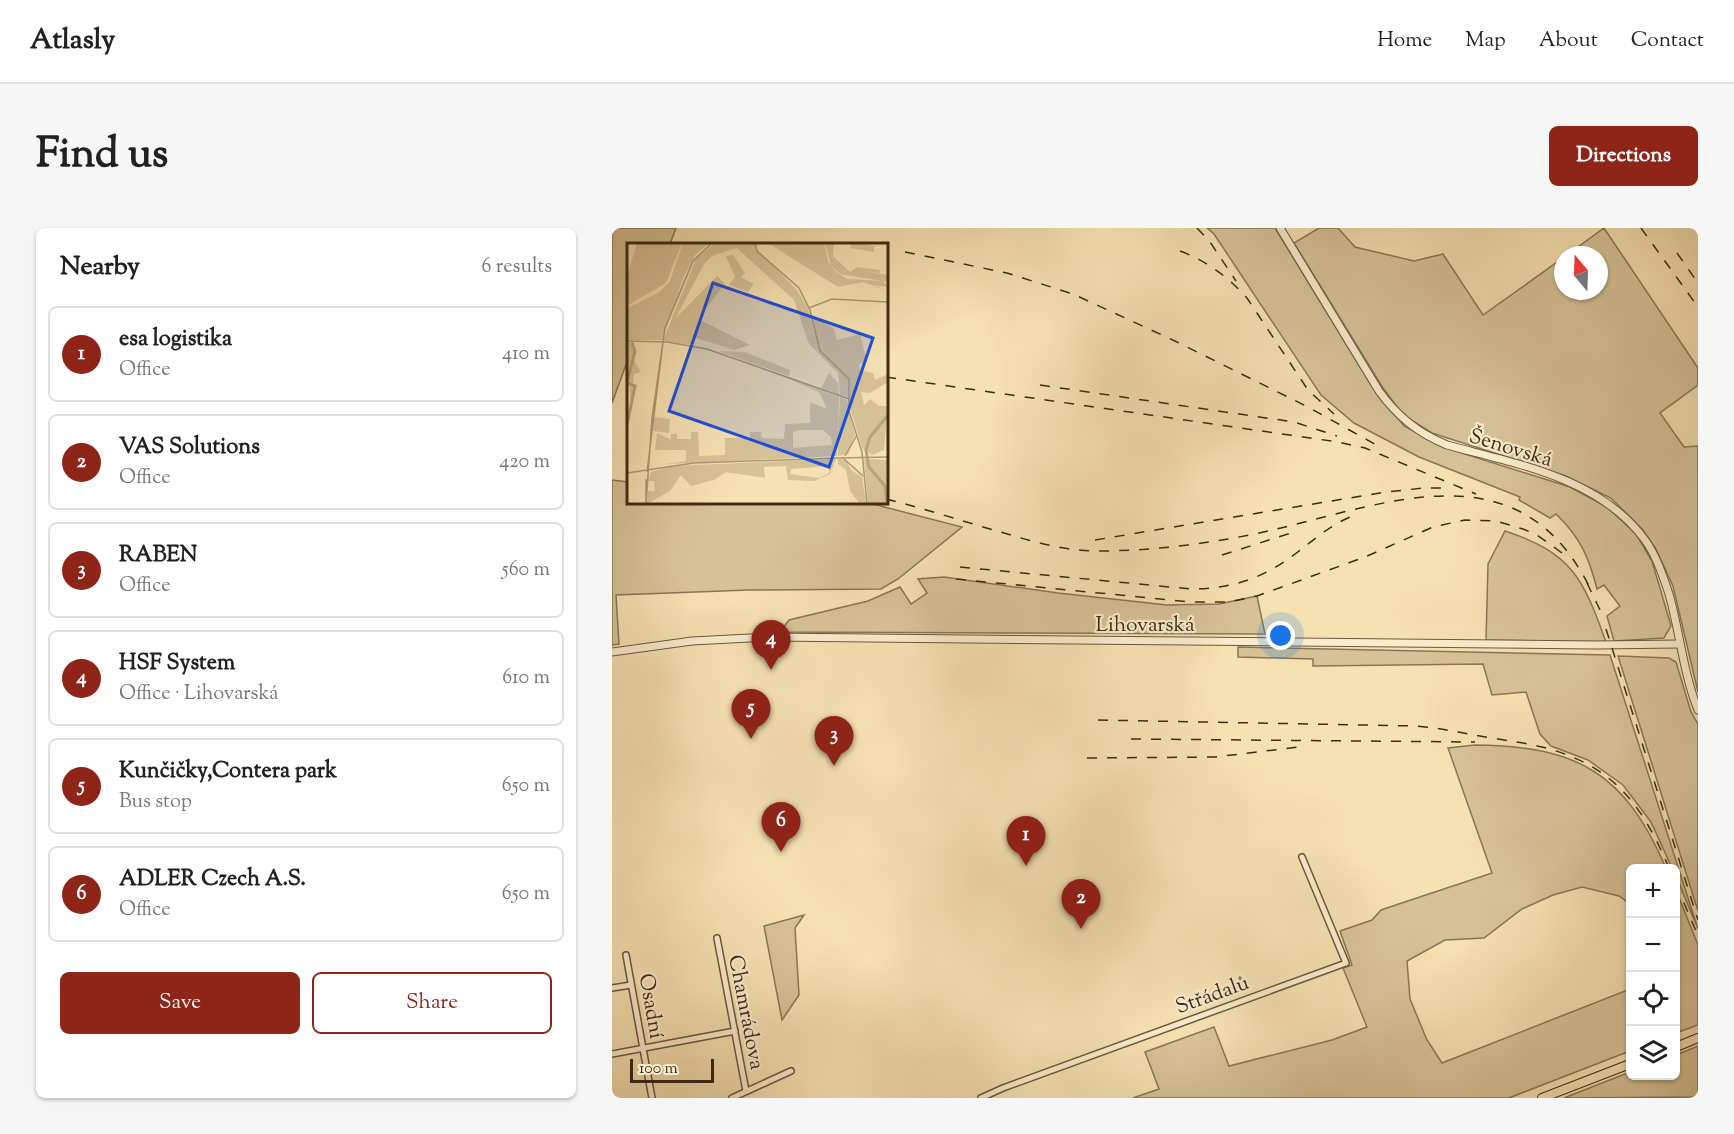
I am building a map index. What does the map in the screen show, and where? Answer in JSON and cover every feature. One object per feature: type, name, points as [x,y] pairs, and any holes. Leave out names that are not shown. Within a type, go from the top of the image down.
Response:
[{"type":"main road","points":[[1680,1045],[1698,1038]]},
{"type":"main road","points":[[1542,1098],[1626,1066]]},
{"type":"street","name":"Šenovská","points":[[1280,228],[1379,391],[1408,424],[1448,445],[1571,482],[1619,511],[1633,525],[1647,542],[1669,595],[1688,681],[1698,710]]},
{"type":"street","name":"Lihovarská","points":[[612,652],[709,639],[781,637],[1679,644]]},
{"type":"street","name":"Střádalů","points":[[981,1098],[1346,963],[1302,857]]},
{"type":"street","name":"Chamrádova","points":[[717,938],[746,1091]]},
{"type":"street","name":"Osadní","points":[[626,955],[652,1098]]},
{"type":"street","points":[[612,988],[631,985]]},
{"type":"street","points":[[612,1054],[735,1031]]},
{"type":"street","points":[[732,1098],[791,1071]]},
{"type":"shaded area","points":[[612,228],[676,228],[670,243],[627,243],[627,362],[612,403]]},
{"type":"shaded area","points":[[1207,228],[1275,228],[1371,385],[1404,426],[1446,448],[1570,487],[1607,507],[1636,534],[1652,561],[1671,626],[1664,638],[1614,641],[1607,616],[1620,606],[1604,585],[1597,589],[1591,567],[1582,548],[1556,514],[1550,518],[1519,500],[1520,497],[1419,457],[1354,423],[1321,395],[1214,234]]},
{"type":"shaded area","points":[[1319,228],[1338,228],[1355,247],[1414,261],[1443,254],[1483,315],[1554,264],[1554,300],[1608,300],[1608,246],[1579,246],[1604,228],[1698,368],[1698,385],[1660,413],[1684,447],[1698,446],[1698,692],[1673,586],[1656,549],[1643,530],[1611,498],[1566,476],[1432,433],[1403,415],[1383,388],[1294,243]]},
{"type":"shaded area","points":[[612,480],[627,482],[627,504],[873,504],[962,527],[898,579],[881,589],[749,590],[616,595],[619,644],[612,645]]},
{"type":"shaded area","points":[[1505,531],[1528,539],[1546,549],[1572,571],[1590,601],[1606,642],[1486,640],[1488,564]]},
{"type":"shaded area","points":[[944,577],[1167,605],[1219,604],[1257,596],[1265,634],[780,632],[789,620],[868,601],[900,587],[911,604],[927,593],[918,579]]},
{"type":"shaded area","points":[[1238,647],[1610,655],[1677,864],[1670,864],[1651,822],[1623,785],[1588,760],[1551,746],[1540,734],[1526,692],[1492,695],[1483,664],[1313,666],[1313,659],[1238,657]]},
{"type":"shaded area","points":[[1618,656],[1669,658],[1676,662],[1691,712],[1698,724],[1698,911]]},
{"type":"shaded area","points":[[1475,745],[1543,751],[1570,759],[1594,771],[1615,788],[1633,809],[1650,835],[1664,864],[1626,864],[1626,901],[1619,896],[1582,887],[1553,895],[1522,909],[1484,938],[1445,940],[1407,961],[1410,999],[1427,1040],[1442,1063],[1626,991],[1626,1053],[1509,1098],[1133,1098],[1159,1089],[1145,1052],[1214,1027],[1229,1066],[1332,1040],[1367,1027],[1343,968],[1352,965],[1340,931],[1372,920],[1381,910],[1492,873],[1448,748]]},
{"type":"shaded area","points":[[1680,873],[1698,929],[1680,886]]},
{"type":"shaded area","points":[[1680,900],[1698,945],[1698,1025],[1680,1032]]},
{"type":"shaded area","points":[[804,915],[795,928],[799,995],[782,1020],[764,926]]},
{"type":"shaded area","points":[[1698,1046],[1698,1097],[1564,1098],[1626,1074],[1626,1080],[1680,1080],[1680,1053]]},
{"type":"railway","points":[[1197,228],[1210,242],[1236,281]]},
{"type":"railway","points":[[1641,228],[1698,307]]},
{"type":"railway","points":[[1180,251],[1217,270],[1247,298],[1308,390],[1334,414]]},
{"type":"railway","points":[[905,252],[1007,273],[1073,294],[1175,341],[1308,407],[1380,447]]},
{"type":"railway","points":[[1677,253],[1698,283]]},
{"type":"railway","points":[[888,377],[1338,442],[1365,448],[1476,494]]},
{"type":"railway","points":[[1040,385],[1294,422],[1337,436]]},
{"type":"railway","points":[[1095,540],[1386,492],[1444,488]]},
{"type":"railway","points":[[888,500],[1038,543],[1061,548],[1097,551],[1166,547],[1236,538],[1370,506],[1413,498],[1455,496],[1494,502],[1530,518],[1563,546],[1591,590]]},
{"type":"railway","points":[[960,567],[1191,589],[1220,587],[1259,576],[1271,570],[1330,528],[1353,516]]},
{"type":"railway","points":[[956,579],[1191,602],[1229,602],[1257,596],[1365,557],[1433,527],[1465,520],[1496,521],[1523,529],[1537,535],[1562,553]]},
{"type":"railway","points":[[1222,555],[1291,533]]},
{"type":"railway","points":[[1587,583],[1601,612]]},
{"type":"railway","points":[[1606,629],[1698,920]]},
{"type":"railway","points":[[1098,720],[1415,726],[1542,747],[1588,764],[1622,790],[1648,825],[1667,864]]},
{"type":"railway","points":[[1131,739],[1475,742]]},
{"type":"railway","points":[[1087,758],[1215,757],[1299,747]]},
{"type":"railway","points":[[1680,893],[1698,936]]},
{"type":"place","name":"HSF System","points":[[771,670]]},
{"type":"place","name":"Kunčičky,Contera park","points":[[751,739]]},
{"type":"place","name":"RABEN","points":[[834,766]]},
{"type":"place","name":"ADLER Czech A.S.","points":[[781,852]]},
{"type":"place","name":"esa logistika","points":[[1026,866]]},
{"type":"place","name":"VAS Solutions","points":[[1081,929]]}]
